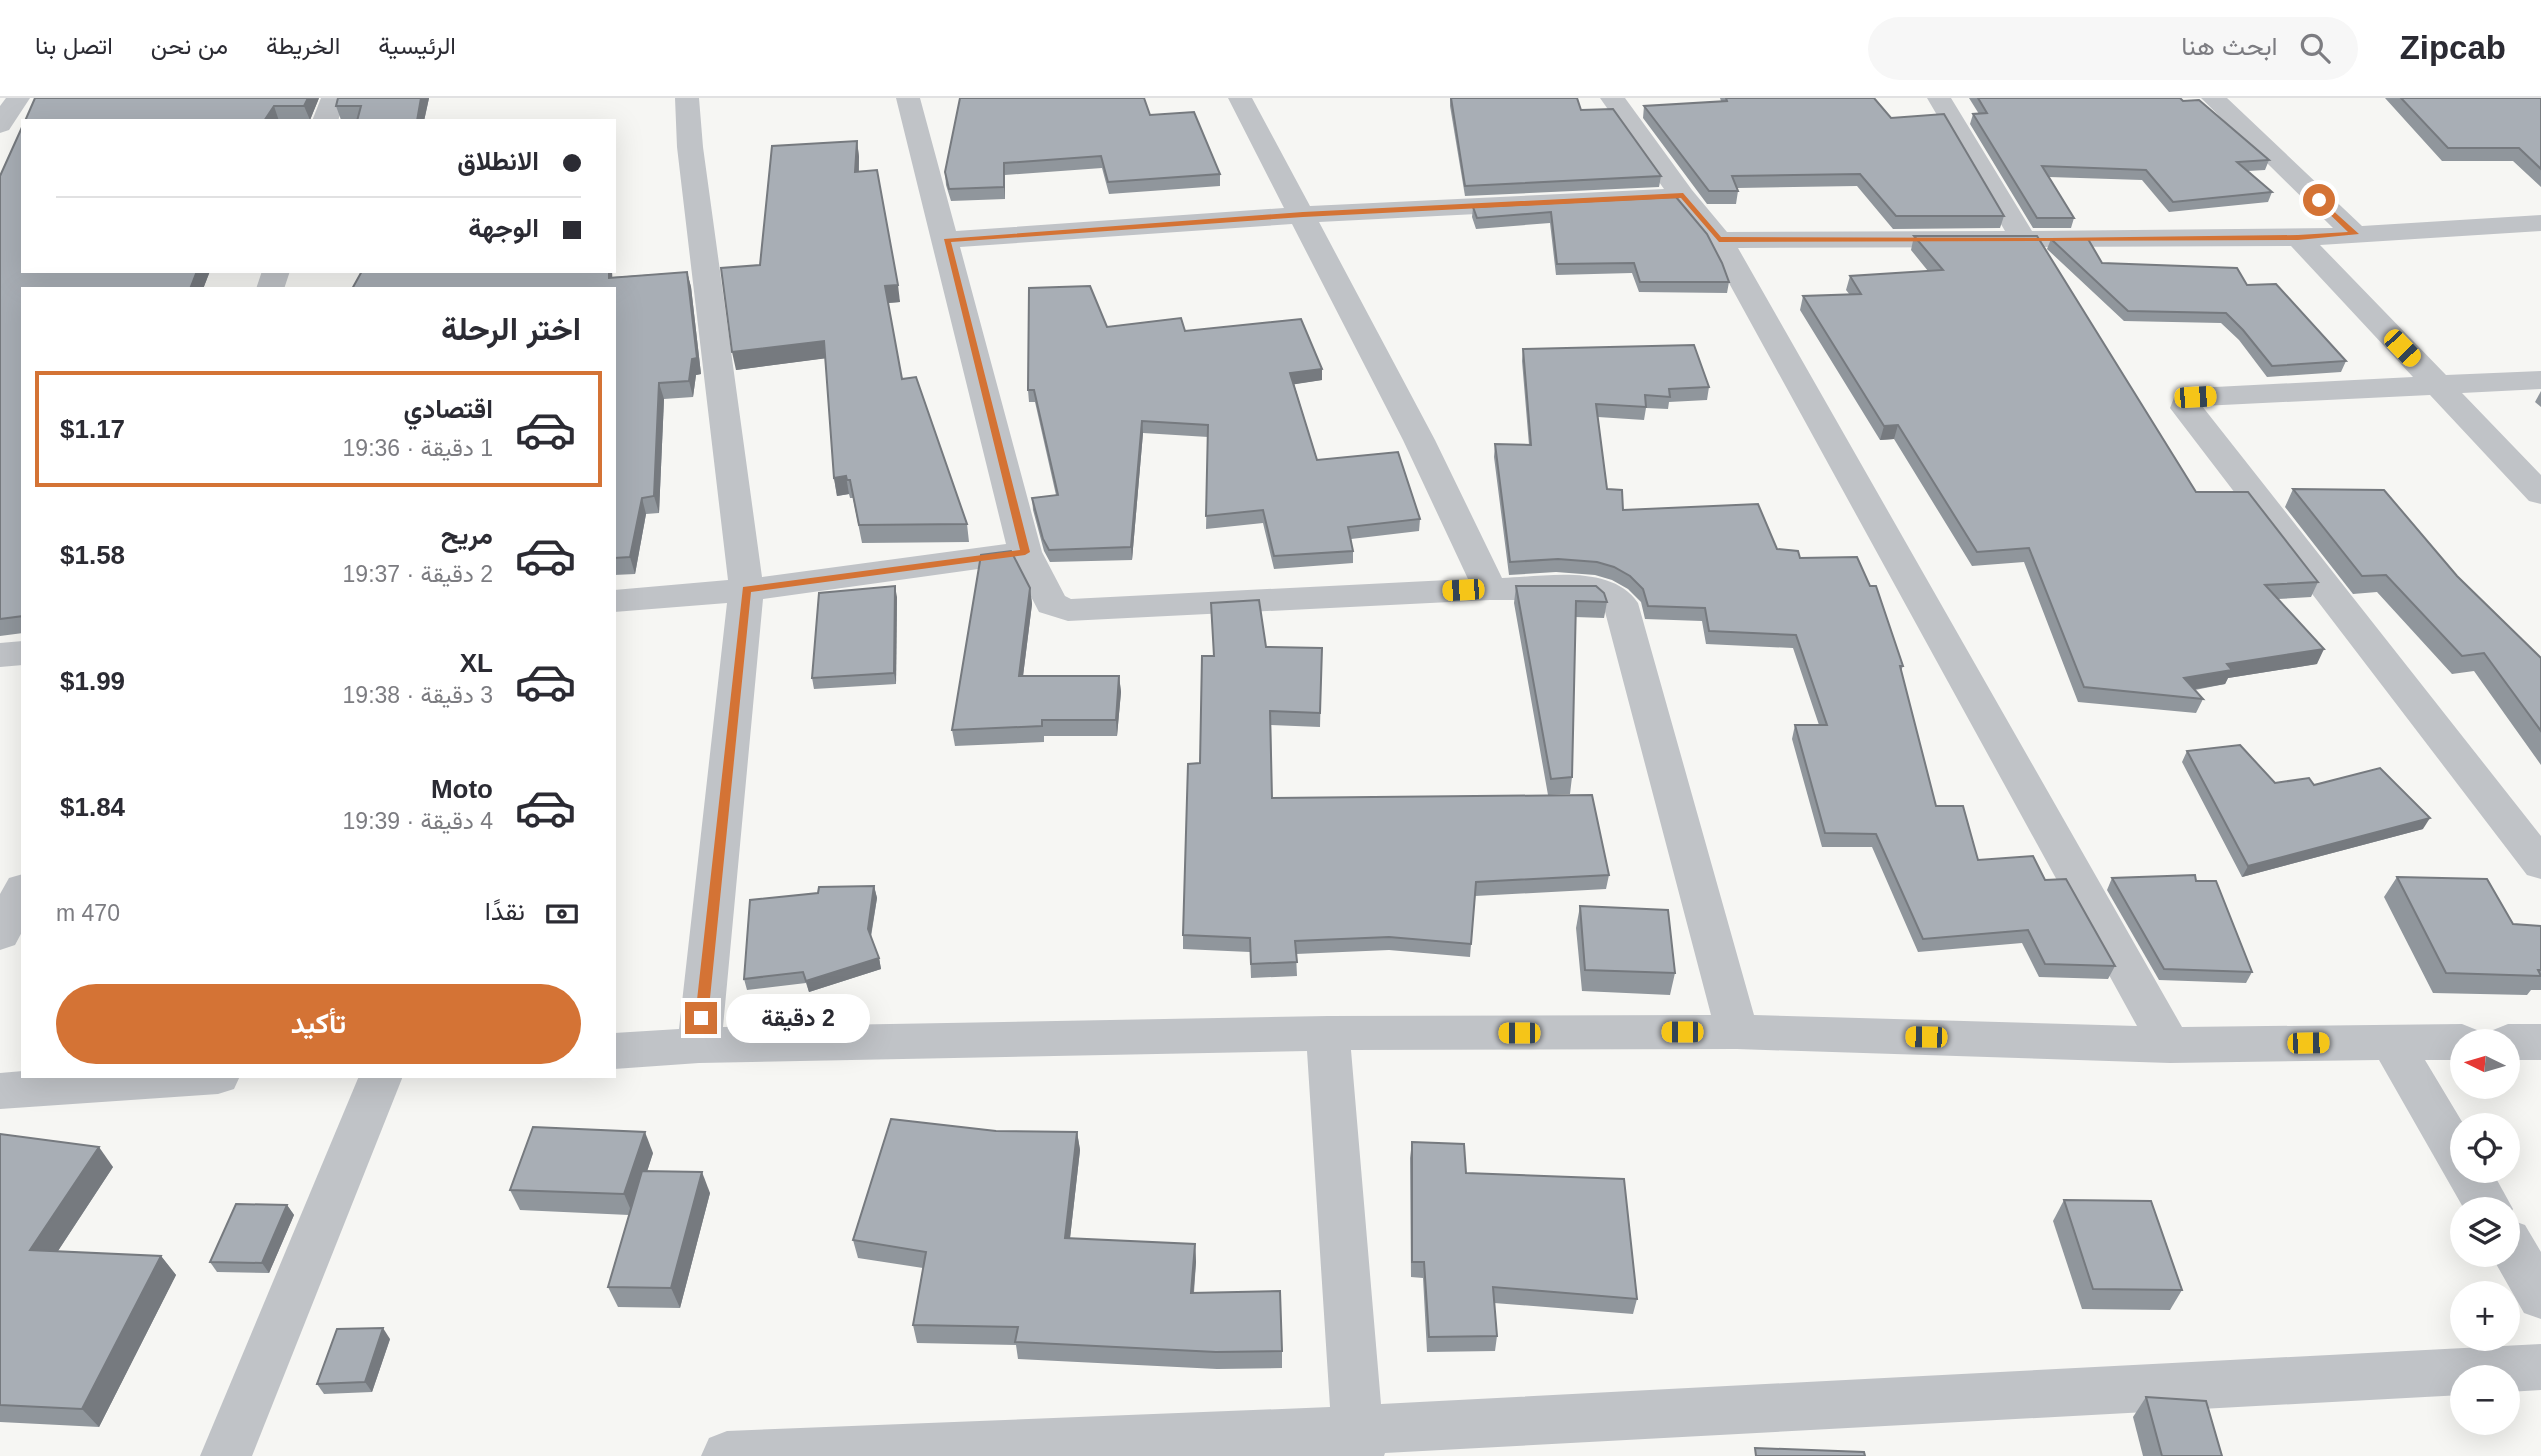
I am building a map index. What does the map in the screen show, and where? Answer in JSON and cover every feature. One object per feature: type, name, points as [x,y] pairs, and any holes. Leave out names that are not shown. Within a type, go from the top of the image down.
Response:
[{"type":"street","points":[[0,124],[18,98]]},
{"type":"street","points":[[326,119],[333,98]]},
{"type":"street","points":[[687,98],[690,147],[746,590],[699,1045]]},
{"type":"street","points":[[908,98],[947,240],[1025,552],[1051,604],[1068,610],[1490,589],[1588,587],[1606,592],[1620,603],[1737,1032]]},
{"type":"street","points":[[1241,98],[1419,440],[1490,589]]},
{"type":"street","points":[[1612,98],[1683,196],[1719,240],[2170,1045]]},
{"type":"street","points":[[1939,98],[2024,240]]},
{"type":"street","points":[[2213,98],[2355,234]]},
{"type":"street","points":[[947,240],[1303,215],[1683,196]]},
{"type":"street","points":[[1719,240],[2298,238],[2541,223]]},
{"type":"street","points":[[2298,238],[2541,494]]},
{"type":"street","points":[[2541,380],[2195,397],[2186,402],[2186,408],[2541,864]]},
{"type":"street","points":[[616,601],[746,590],[1025,552]]},
{"type":"street","points":[[0,655],[21,653]]},
{"type":"street","points":[[0,934],[21,893]]},
{"type":"street","points":[[616,1051],[699,1045],[1328,1033],[1737,1032],[2170,1045],[2450,1042]]},
{"type":"street","points":[[1328,1033],[1359,1443]]},
{"type":"street","points":[[2390,1042],[2450,1143]]},
{"type":"street","points":[[2520,1042],[2541,1042]]},
{"type":"street","points":[[0,1091],[189,1078]]},
{"type":"street","points":[[226,1456],[380,1078]]},
{"type":"street","points":[[2520,1261],[2541,1297]]},
{"type":"street","points":[[727,1456],[1359,1443],[2541,1367]]},
{"type":"building","points":[[35,98],[308,98],[304,106],[274,106],[265,119],[26,119]]},
{"type":"building","points":[[338,98],[421,98],[417,119],[358,119],[361,106],[336,106]]},
{"type":"building","points":[[960,98],[1144,98],[1150,115],[1194,112],[1220,174],[1108,182],[1101,156],[1004,163],[1004,187],[949,189],[945,172]]},
{"type":"building","points":[[1451,98],[1577,98],[1581,110],[1613,109],[1661,176],[1465,186]]},
{"type":"building","points":[[1726,98],[1874,98],[1891,118],[1944,114],[2004,216],[1896,216],[1860,174],[1732,176],[1738,191],[1709,191],[1644,106],[1727,101]]},
{"type":"building","points":[[1978,98],[2199,100],[2269,160],[2237,162],[2272,192],[2173,202],[2146,170],[2042,166],[2074,218],[2037,218],[1973,114],[1987,113]]},
{"type":"building","points":[[2401,98],[2541,98],[2541,169],[2519,148],[2448,148]]},
{"type":"building","points":[[21,129],[21,273],[196,273],[191,287],[21,287],[21,616],[0,619],[0,176]]},
{"type":"building","points":[[857,141],[855,172],[877,170],[898,285],[885,286],[902,379],[916,377],[967,524],[859,525],[850,480],[847,480],[846,476],[834,478],[824,341],[732,352],[721,268],[760,265],[772,146]]},
{"type":"building","points":[[1676,197],[1707,234],[1729,282],[1640,282],[1634,263],[1557,264],[1551,212],[1477,218],[1473,207]]},
{"type":"building","points":[[1914,236],[2037,236],[2196,492],[2248,492],[2318,582],[2265,585],[2324,649],[2227,664],[2232,670],[2184,678],[2203,699],[2084,687],[2029,548],[1977,552],[1898,425],[1884,426],[1803,296],[1861,294],[1850,276],[1943,270]]},
{"type":"building","points":[[2051,239],[2088,239],[2102,263],[2237,268],[2247,285],[2276,284],[2346,361],[2272,366],[2226,313],[2128,311]]},
{"type":"building","points":[[687,272],[697,358],[692,359],[689,381],[659,383],[654,496],[642,498],[630,557],[616,558],[616,287],[353,287],[361,273],[609,273],[609,278]]},
{"type":"building","points":[[1090,286],[1107,327],[1181,318],[1185,331],[1301,319],[1322,369],[1290,373],[1317,460],[1398,452],[1420,519],[1348,527],[1353,551],[1274,556],[1263,510],[1206,516],[1208,425],[1142,421],[1131,547],[1049,550],[1043,539],[1032,498],[1058,495],[1034,390],[1028,390],[1029,288]]},
{"type":"building","points":[[1694,345],[1709,387],[1669,389],[1670,397],[1645,395],[1646,407],[1596,404],[1607,489],[1622,490],[1623,510],[1758,504],[1777,549],[1798,551],[1800,558],[1857,557],[1870,586],[1876,586],[1903,666],[1900,666],[1936,806],[1963,806],[1978,860],[2033,856],[2045,880],[2066,879],[2115,966],[2045,964],[2028,930],[1923,939],[1876,834],[1825,833],[1795,725],[1827,725],[1796,635],[1709,631],[1705,608],[1648,606],[1643,589],[1630,576],[1597,562],[1558,559],[1510,562],[1495,444],[1531,445],[1523,349]]},
{"type":"building","points":[[2293,489],[2384,490],[2457,576],[2541,658],[2541,731],[2484,653],[2462,656],[2386,575],[2362,576]]},
{"type":"building","points":[[1011,551],[1030,588],[1019,676],[1119,676],[1116,720],[1042,720],[1042,726],[952,730],[981,555]]},
{"type":"building","points":[[895,586],[894,673],[812,678],[819,593]]},
{"type":"building","points":[[1516,586],[1596,586],[1604,593],[1607,602],[1576,601],[1572,777],[1551,779]]},
{"type":"building","points":[[1259,600],[1266,647],[1322,648],[1320,713],[1270,711],[1272,798],[1592,795],[1609,875],[1476,882],[1471,944],[1389,937],[1295,941],[1297,962],[1251,964],[1250,938],[1183,935],[1188,764],[1200,763],[1202,656],[1214,656],[1211,603]]},
{"type":"building","points":[[2240,745],[2275,783],[2309,778],[2314,785],[2380,768],[2430,818],[2248,866],[2187,751]]},
{"type":"building","points":[[2195,875],[2196,881],[2216,881],[2252,972],[2164,969],[2112,878]]},
{"type":"building","points":[[2397,877],[2487,879],[2513,924],[2541,926],[2541,970],[2538,970],[2541,976],[2446,973]]},
{"type":"building","points":[[874,886],[868,929],[879,958],[806,981],[803,972],[744,979],[750,900],[818,893],[819,887]]},
{"type":"building","points":[[1580,906],[1668,910],[1675,973],[1585,970]]},
{"type":"building","points":[[891,1119],[996,1131],[1077,1132],[1065,1238],[1195,1244],[1191,1293],[1280,1291],[1282,1351],[1216,1352],[1015,1342],[1018,1327],[913,1325],[926,1252],[853,1240]]},
{"type":"building","points":[[533,1127],[645,1132],[624,1194],[510,1190]]},
{"type":"building","points":[[0,1134],[99,1147],[30,1250],[161,1256],[82,1409],[0,1405]]},
{"type":"building","points":[[1412,1142],[1464,1144],[1466,1173],[1624,1179],[1637,1299],[1493,1287],[1497,1336],[1429,1337],[1424,1262],[1412,1262]]},
{"type":"building","points":[[642,1171],[702,1172],[671,1288],[608,1287]]},
{"type":"building","points":[[2064,1200],[2151,1201],[2182,1290],[2093,1289]]},
{"type":"building","points":[[236,1204],[287,1205],[262,1263],[210,1262]]},
{"type":"building","points":[[383,1328],[365,1382],[317,1384],[337,1329]]},
{"type":"building","points":[[2146,1397],[2206,1401],[2222,1456],[2162,1456]]},
{"type":"building","points":[[1755,1448],[1864,1452],[1865,1456],[1756,1456]]},
{"type":"route","points":[[701,1018],[746,590],[1025,552],[947,240],[1303,215],[1683,196],[1719,240],[2298,238],[2355,234],[2319,200]]}]
